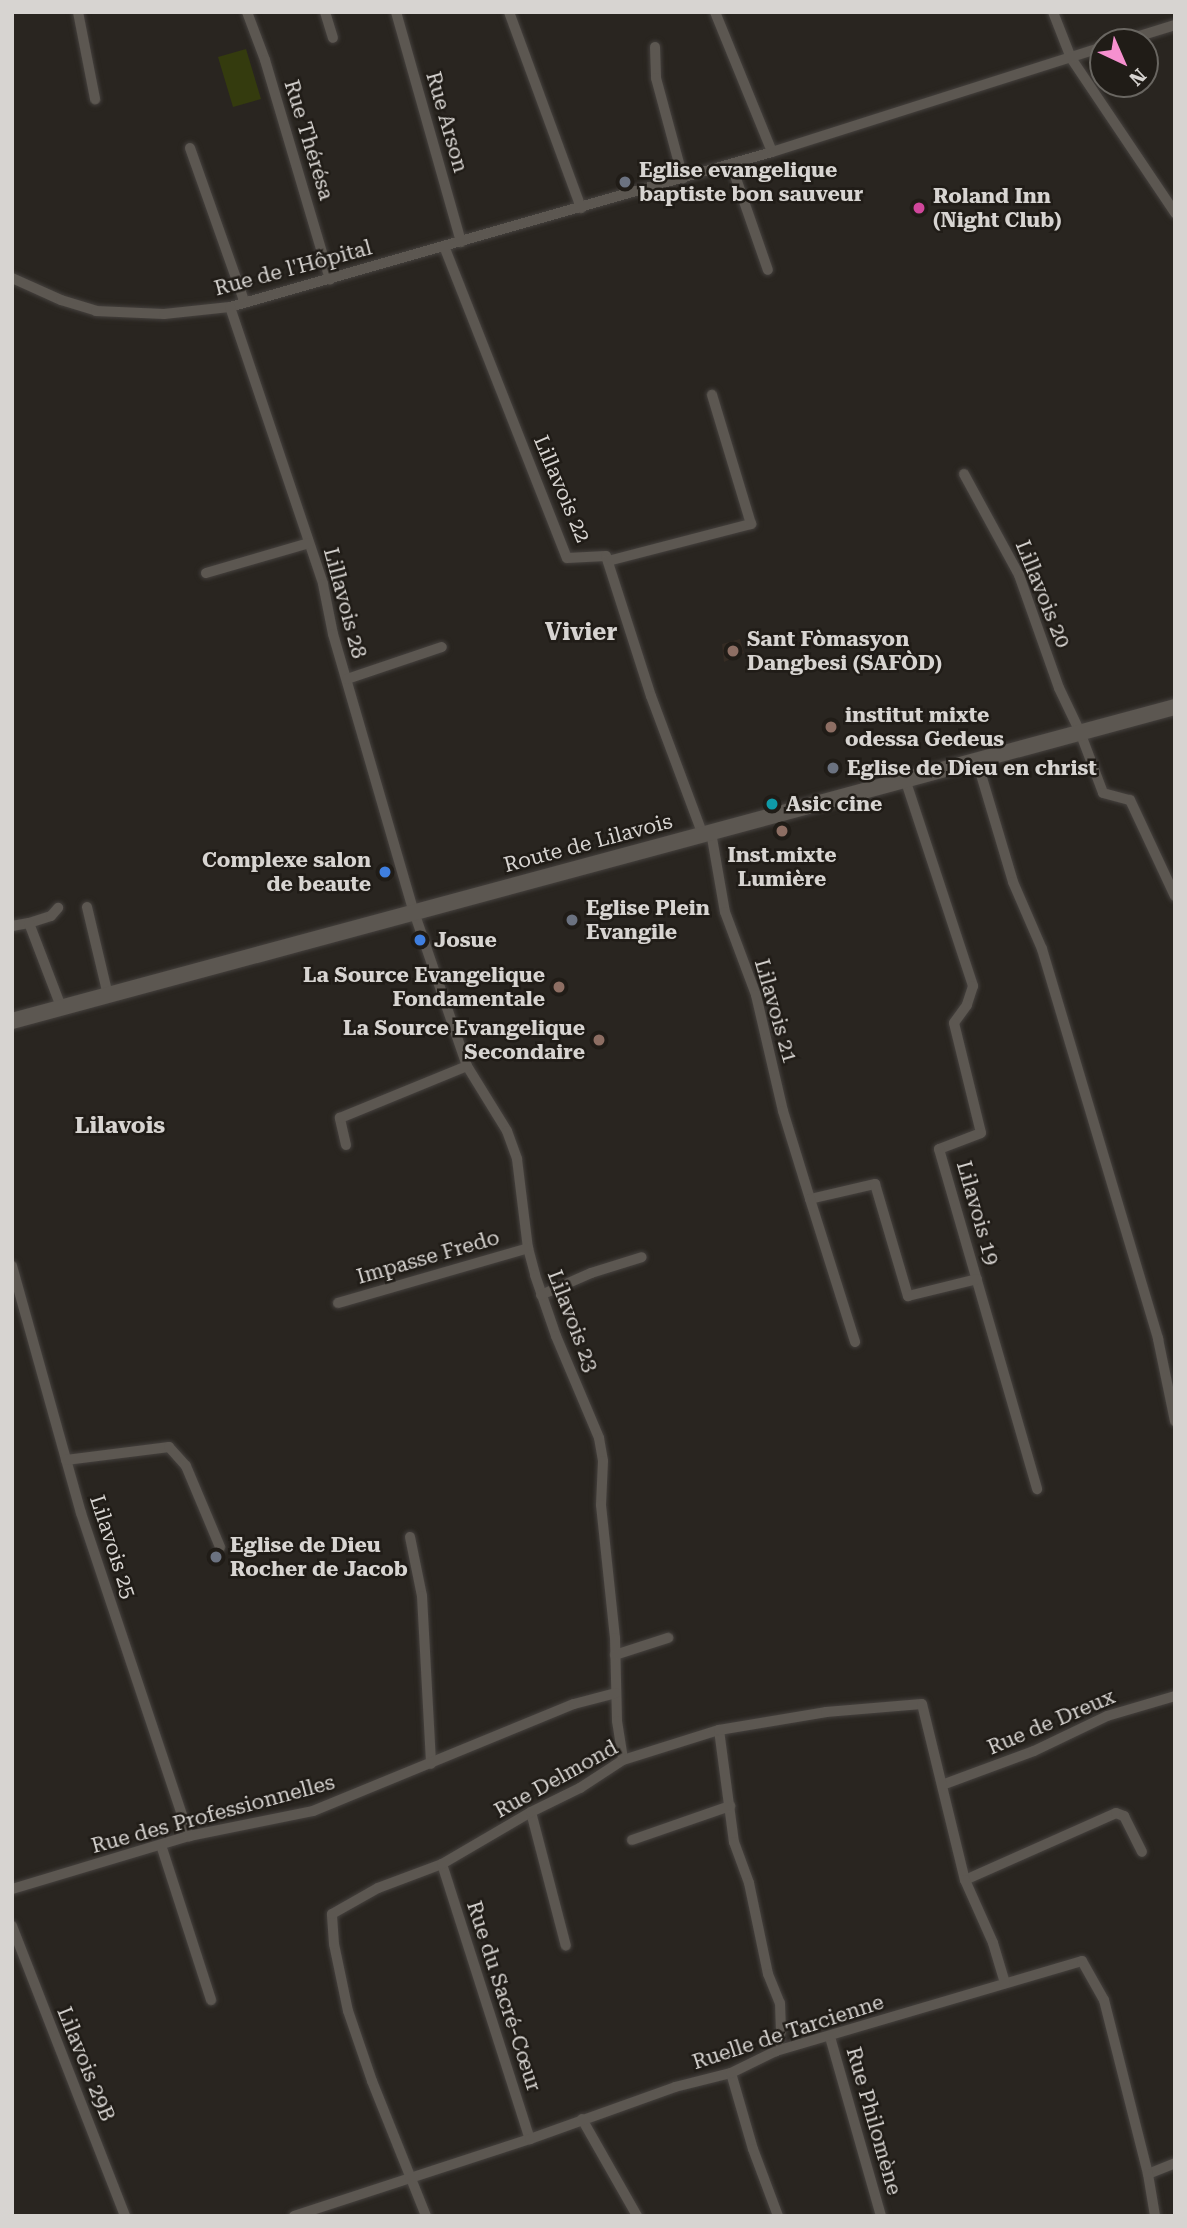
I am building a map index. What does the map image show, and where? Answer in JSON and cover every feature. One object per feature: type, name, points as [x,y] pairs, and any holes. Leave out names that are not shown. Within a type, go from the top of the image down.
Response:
[{"type":"main road","name":"Route de Lilavois","points":[[12,1021],[1175,707]]},
{"type":"street","points":[[79,12],[95,99]]},
{"type":"street","name":"Rue Thérésa","points":[[247,12],[265,60],[330,280]]},
{"type":"street","points":[[325,12],[333,38]]},
{"type":"street","name":"Rue Arson","points":[[396,12],[461,242]]},
{"type":"street","points":[[509,12],[581,208]]},
{"type":"street","points":[[715,12],[772,152]]},
{"type":"street","points":[[1053,12],[1071,58],[1175,213]]},
{"type":"street","points":[[655,47],[656,78],[683,178]]},
{"type":"street","name":"Rue de l'Hôpital","points":[[12,278],[61,300],[96,311],[164,314],[230,307],[772,152],[1089,52]]},
{"type":"street","points":[[190,148],[244,303]]},
{"type":"street","points":[[731,164],[768,270]]},
{"type":"street","name":"Lillavois 22","points":[[444,246],[567,558],[606,556],[651,696],[707,834]]},
{"type":"street","name":"Lillavois 28","points":[[230,307],[323,584],[333,635],[415,912]]},
{"type":"street","points":[[608,561],[751,523],[712,395]]},
{"type":"street","name":"Lillavois 20","points":[[964,474],[1019,575],[1059,688],[1080,732],[1102,793],[1130,800],[1175,896]]},
{"type":"street","points":[[206,573],[309,543]]},
{"type":"street","points":[[347,679],[442,647]]},
{"type":"street","points":[[977,761],[1013,882],[1042,949],[1158,1339],[1175,1421]]},
{"type":"street","name":"Lilavois 19","points":[[905,779],[973,986],[972,996],[954,1023],[981,1133],[939,1149],[1037,1489]]},
{"type":"street","name":"Lilavois 21","points":[[707,834],[725,912],[756,995],[783,1111],[855,1342]]},
{"type":"street","points":[[87,907],[108,995]]},
{"type":"street","points":[[12,926],[51,916],[58,908]]},
{"type":"street","name":"Lilavois 23","points":[[415,912],[467,1066],[507,1131],[517,1159],[528,1248],[541,1295],[599,1438],[603,1461],[601,1505],[623,1760]]},
{"type":"street","points":[[29,923],[61,1007]]},
{"type":"street","points":[[346,1145],[340,1118],[467,1066]]},
{"type":"street","points":[[810,1199],[874,1184],[908,1296],[977,1279]]},
{"type":"street","name":"Impasse Fredo","points":[[338,1303],[528,1248]]},
{"type":"street","points":[[541,1295],[591,1273],[642,1257]]},
{"type":"street","name":"Lilavois 25","points":[[12,1266],[81,1513],[189,1836]]},
{"type":"street","points":[[66,1460],[169,1447],[186,1466],[220,1547]]},
{"type":"street","points":[[410,1537],[422,1596],[431,1764]]},
{"type":"street","points":[[615,1655],[668,1638]]},
{"type":"street","name":"Rue des Professionnelles","points":[[12,1889],[189,1836],[313,1811],[574,1704],[616,1693]]},
{"type":"street","name":"Rue de Dreux","points":[[942,1785],[1034,1751],[1107,1716],[1175,1696]]},
{"type":"street","name":"Rue Delmond","points":[[426,2216],[372,2081],[348,2011],[334,1944],[331,1914],[378,1888],[442,1864],[531,1812],[580,1788],[623,1760],[719,1730],[826,1713],[922,1704],[965,1880],[993,1943],[1005,1983]]},
{"type":"street","points":[[719,1730],[734,1842],[749,1883],[768,1974],[780,2003],[781,2031],[776,2051]]},
{"type":"street","points":[[632,1840],[730,1806]]},
{"type":"street","points":[[531,1812],[566,1946]]},
{"type":"street","points":[[965,1880],[1116,1813],[1124,1816],[1142,1852]]},
{"type":"street","points":[[160,1845],[211,2000]]},
{"type":"street","name":"Rue du Sacré-Cœur","points":[[442,1864],[530,2139]]},
{"type":"street","name":"Lilavois 29B","points":[[12,1926],[125,2216]]},
{"type":"street","name":"Ruelle de Tarcienne","points":[[293,2216],[530,2139],[675,2087],[731,2073],[776,2051],[1082,1961],[1104,2000],[1149,2174],[1155,2216]]},
{"type":"street","name":"Rue Philomène","points":[[830,2037],[881,2216]]},
{"type":"street","points":[[731,2073],[753,2149],[778,2216]]},
{"type":"street","points":[[582,2119],[636,2216]]},
{"type":"street","points":[[1149,2174],[1175,2163]]},
{"type":"shaded area","name":"Sant Fòmasyon Dangbesi (SAFÒD)","points":[[740,639],[744,653],[724,662],[722,644]]},
{"type":"green space","points":[[246,49],[261,99],[233,107],[218,57]]},
{"type":"place","name":"Eglise evangelique baptiste bon sauveur","points":[[625,182]]},
{"type":"place","name":"Roland Inn (Night Club)","points":[[919,208]]},
{"type":"place","name":"Sant Fòmasyon Dangbesi (SAFÒD)","points":[[733,651]]},
{"type":"place","name":"institut mixte odessa Gedeus","points":[[831,727]]},
{"type":"place","name":"Eglise de Dieu en christ","points":[[833,768]]},
{"type":"place","name":"Asic cine","points":[[772,804]]},
{"type":"place","name":"Inst.mixte Lumière","points":[[782,831]]},
{"type":"place","name":"Complexe salon de beaute","points":[[385,872]]},
{"type":"place","name":"Eglise Plein Evangile","points":[[572,920]]},
{"type":"place","name":"Josue","points":[[420,940]]},
{"type":"place","name":"La Source Evangelique Fondamentale","points":[[559,987]]},
{"type":"place","name":"La Source Evangelique Secondaire","points":[[599,1040]]},
{"type":"place","name":"Eglise de Dieu Rocher de Jacob","points":[[216,1557]]},
{"type":"district","name":"Vivier","points":[[581,633]]},
{"type":"district","name":"Lilavois","points":[[120,1126]]}]
